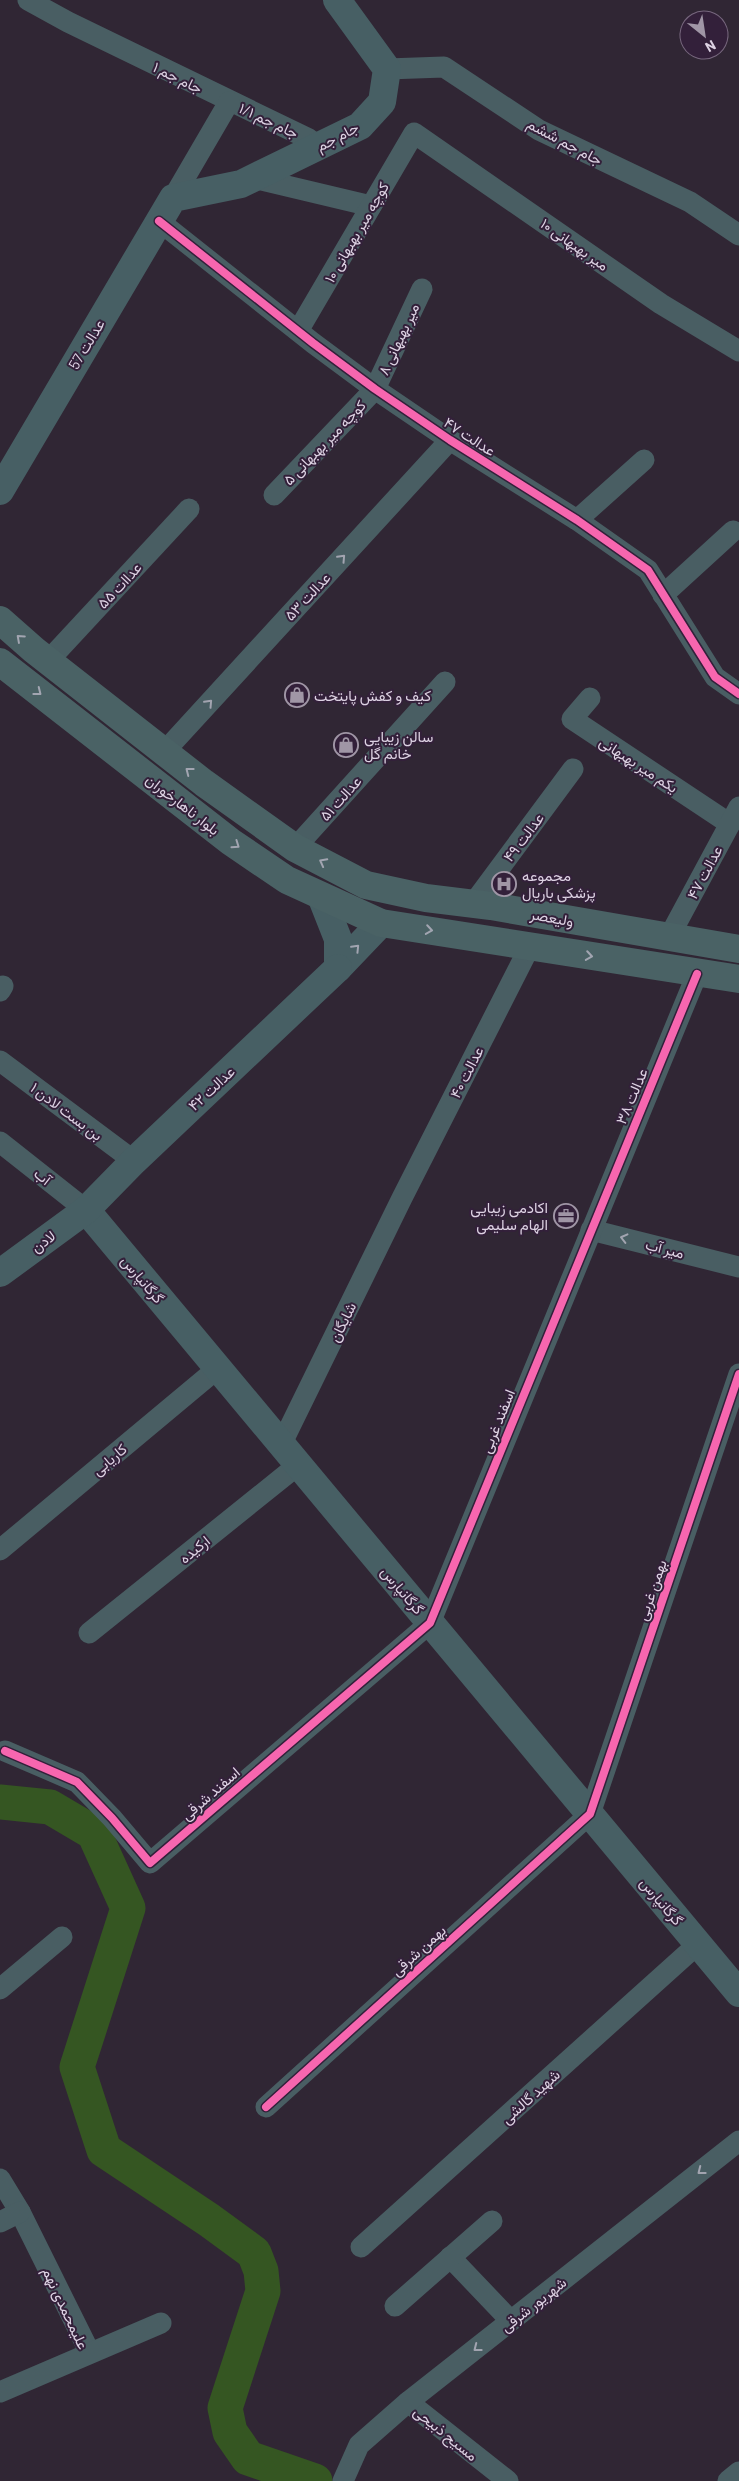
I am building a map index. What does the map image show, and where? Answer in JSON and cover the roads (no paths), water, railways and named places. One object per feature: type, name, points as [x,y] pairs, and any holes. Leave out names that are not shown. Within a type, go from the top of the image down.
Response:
[{"type":"main road","points":[[342,8],[387,70]]},
{"type":"main road","name":"جام جم","points":[[173,198],[240,184],[360,126],[382,102],[387,70]]},
{"type":"main road","name":"عدالت 57","points":[[0,491],[173,198]]},
{"type":"main road","name":"بلوار ناهارخوران","points":[[0,620],[48,662],[164,752],[295,848],[366,885]]},
{"type":"main road","name":"بلوار ناهارخوران","points":[[0,662],[231,842],[287,880],[381,923]]},
{"type":"main road","name":"ولیعصر","points":[[366,885],[426,898],[473,904],[739,949]]},
{"type":"main road","points":[[321,896],[338,939],[338,968]]},
{"type":"main road","points":[[381,923],[739,979]]},
{"type":"main road","name":"عدالت ۴۲","points":[[86,1210],[134,1161],[338,968],[381,923]]},
{"type":"main road","name":"لادن","points":[[0,1272],[86,1210]]},
{"type":"main road","name":"گرگانپارس","points":[[86,1210],[739,1993]]},
{"type":"street","name":"۱ جام جم","points":[[28,0],[68,22],[229,102]]},
{"type":"street","points":[[324,0],[342,8]]},
{"type":"street","name":"جام جم ششم","points":[[387,70],[444,67],[539,130],[690,202],[739,235]]},
{"type":"street","name":"۱/۱ جام جم","points":[[229,102],[309,139]]},
{"type":"street","points":[[173,198],[229,102]]},
{"type":"street","name":"کوچه میر بهبهانی ۱۰","points":[[298,331],[414,133]]},
{"type":"street","name":"۱۰ میر بهبهانی","points":[[414,133],[661,304],[739,351]]},
{"type":"street","points":[[253,178],[371,206]]},
{"type":"street","name":"عدالت ۴۷","points":[[159,221],[375,389],[450,440],[577,520],[648,570],[714,677],[739,694]]},
{"type":"street","name":"۸ میر بهبهانی","points":[[375,389],[422,289]]},
{"type":"street","name":"کوچه میر بهبهانی ۵","points":[[274,495],[375,389]]},
{"type":"street","name":"عدالت ۵۳","points":[[164,752],[450,440]]},
{"type":"street","points":[[577,520],[644,460]]},
{"type":"street","name":"عداات ۵۵","points":[[48,662],[189,509]]},
{"type":"street","points":[[663,595],[732,531]]},
{"type":"street","name":"عدالت ۵۱","points":[[295,848],[446,682]]},
{"type":"street","name":"یکم میر بهبهانی","points":[[590,698],[572,719],[735,816]]},
{"type":"street","name":"عدالت ۴۹","points":[[473,904],[574,769]]},
{"type":"street","name":"عدالت ۴۷","points":[[669,937],[735,816]]},
{"type":"street","name":"عدالت ۴۰","points":[[402,1198],[530,946]]},
{"type":"street","name":"عدالت ۳۸","points":[[590,1230],[698,974]]},
{"type":"street","name":"۱ بن بست لادن","points":[[0,1062],[134,1161]]},
{"type":"street","name":"آب","points":[[1,1145],[86,1210]]},
{"type":"street","name":"شایگان","points":[[290,1455],[402,1198]]},
{"type":"street","name":"میر آب","points":[[590,1230],[739,1267]]},
{"type":"street","name":"اسفند غربی","points":[[430,1623],[590,1230]]},
{"type":"street","name":"کاریابی","points":[[0,1550],[218,1368]]},
{"type":"street","name":"بهمن غربی","points":[[590,1814],[739,1374]]},
{"type":"street","name":"ارکیده","points":[[89,1633],[290,1455]]},
{"type":"street","name":"اسفند شرقی","points":[[5,1751],[77,1782],[112,1818],[150,1863],[430,1623]]},
{"type":"street","name":"بهمن شرقی","points":[[266,2107],[590,1814]]},
{"type":"street","points":[[0,1989],[62,1936]]},
{"type":"street","name":"شهید گالشی","points":[[361,2248],[698,1944]]},
{"type":"street","name":"شهریور شرقی","points":[[343,2481],[360,2445],[408,2402],[739,2141]]},
{"type":"street","name":"علیمحمدی نهم","points":[[0,2178],[20,2212],[90,2353],[0,2392]]},
{"type":"street","points":[[0,2222],[20,2212]]},
{"type":"street","points":[[395,2306],[492,2221]]},
{"type":"street","points":[[450,2257],[511,2321]]},
{"type":"street","points":[[90,2353],[161,2324]]},
{"type":"street","name":"مسیح ذبیحی","points":[[408,2402],[508,2481]]},
{"type":"street","points":[[728,2481],[739,2472]]},
{"type":"waterway","points":[[0,1802],[50,1807],[94,1833],[128,1908],[77,2067],[104,2150],[209,2220],[254,2253],[261,2271],[263,2291],[225,2408],[230,2432],[248,2458],[315,2481]]},
{"type":"place","name":"کیف و کفش پایتخت","points":[[297,695]]},
{"type":"place","name":"سالن زیبایی خانم گل","points":[[346,745]]},
{"type":"place","name":"مجموعه پزشکی باریال","points":[[504,884]]},
{"type":"place","name":"اکادمی زیبایی الهام سلیمی","points":[[566,1216]]}]
